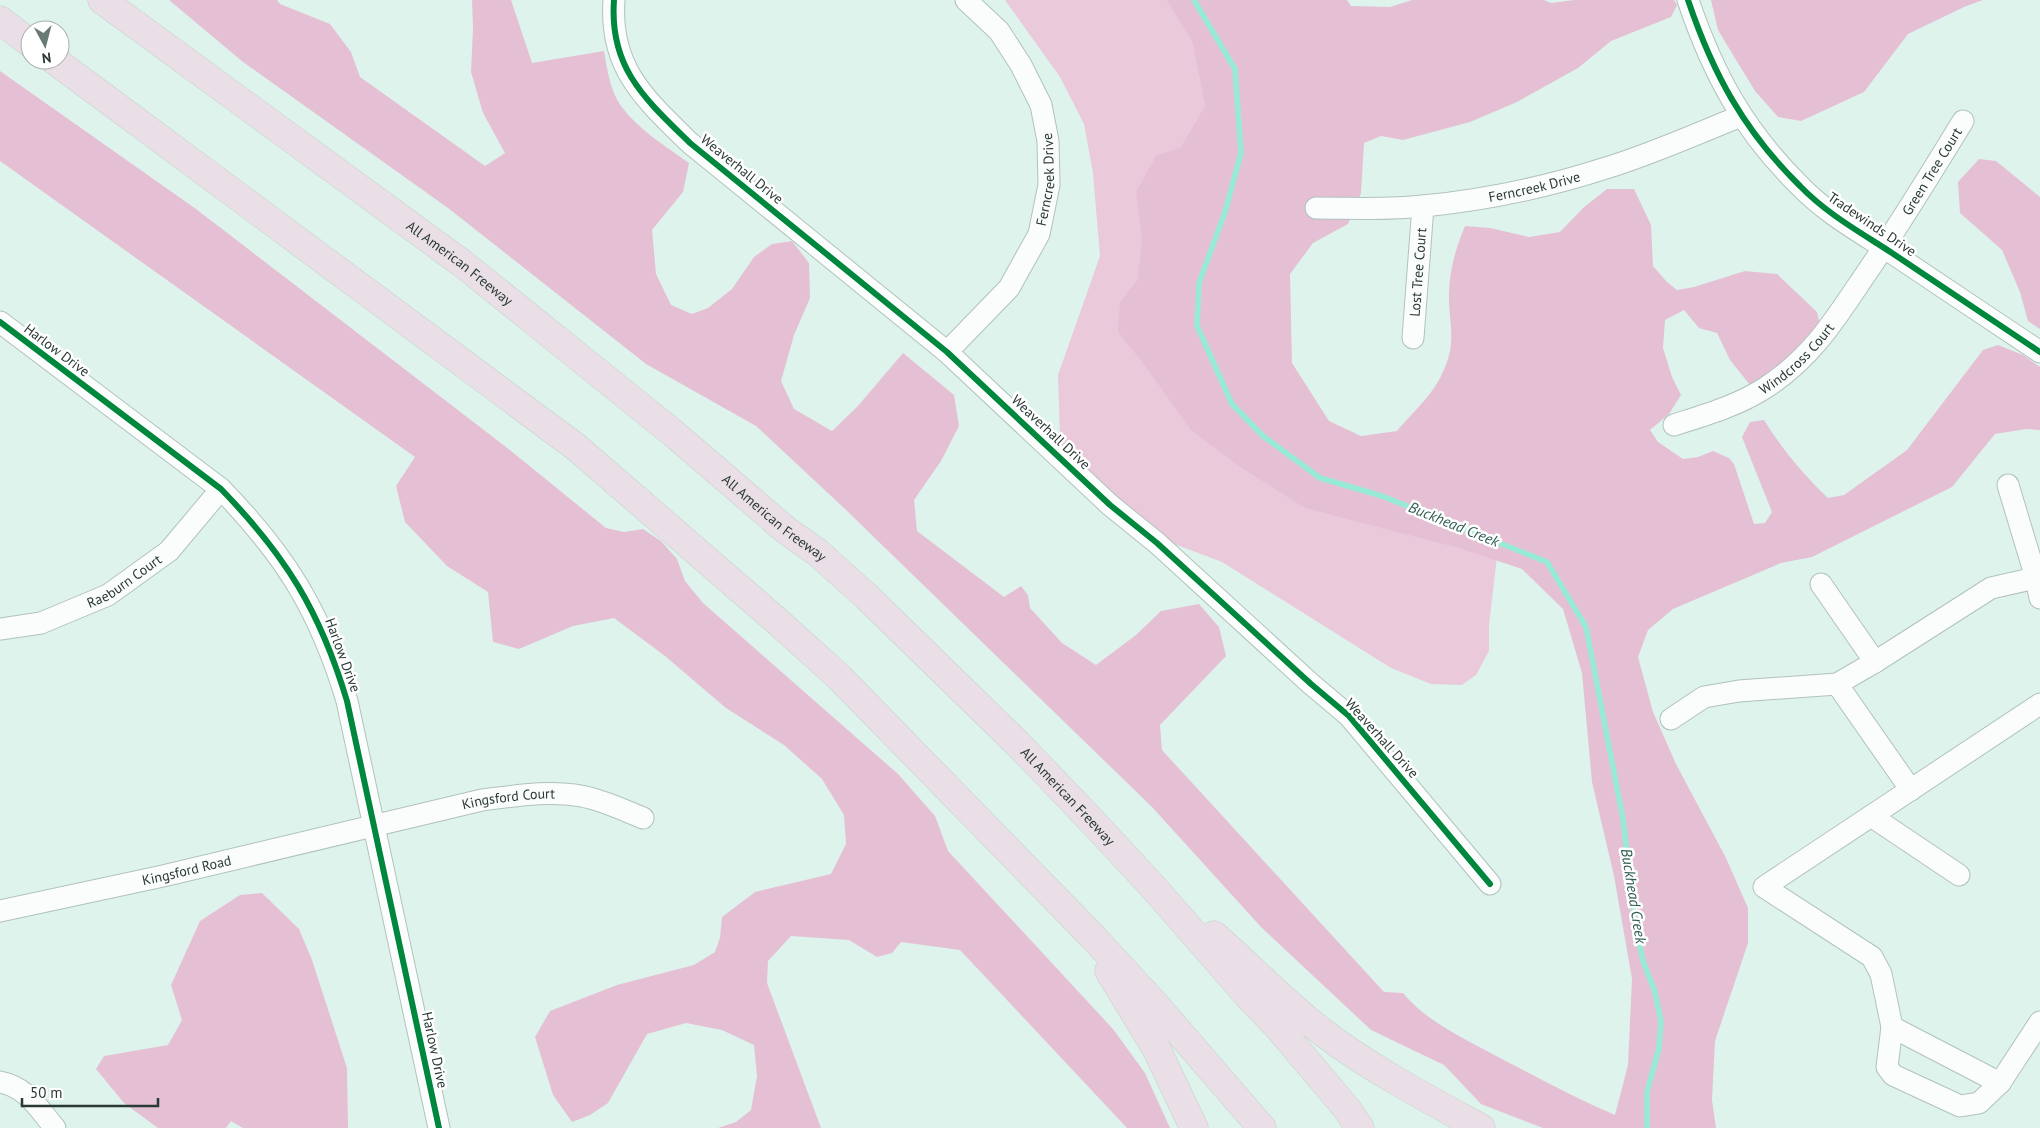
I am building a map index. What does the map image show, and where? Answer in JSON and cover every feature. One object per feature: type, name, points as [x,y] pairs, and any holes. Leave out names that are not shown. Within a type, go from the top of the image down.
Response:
[{"type":"highway","name":"All American Freeway","points":[[102,0],[463,264],[673,433],[787,531],[817,552],[866,596],[1018,744],[1154,888],[1250,998],[1278,1027],[1347,1109],[1360,1128]]},
{"type":"highway","points":[[0,20],[20,35]]},
{"type":"highway","points":[[67,70],[576,447],[777,621],[839,677],[1092,936],[1153,1002],[1262,1128]]},
{"type":"highway","points":[[1154,888],[1208,929],[1326,1034],[1382,1070],[1481,1128]]},
{"type":"highway","points":[[1092,936],[1118,988],[1156,1050],[1194,1128]]},
{"type":"street","name":"Weaverhall Drive","points":[[614,0],[612,18],[616,43],[630,79],[655,109],[690,143],[947,352],[1110,505],[1157,543],[1312,684],[1350,716],[1490,884]]},
{"type":"street","name":"Ferncreek Drive","points":[[947,352],[1009,288],[1039,234],[1049,184],[1048,141],[1041,105],[1021,66],[999,31],[966,0]]},
{"type":"street","name":"Tradewinds Drive","points":[[1688,0],[1699,33],[1719,78],[1741,116],[1775,160],[1801,188],[1843,222],[2040,352]]},
{"type":"street","name":"Ferncreek Drive","points":[[1316,208],[1423,206],[1498,195],[1546,185],[1598,171],[1654,152],[1741,116]]},
{"type":"street","name":"Green Tree Court","points":[[1884,248],[1963,121]]},
{"type":"street","name":"Lost Tree Court","points":[[1413,338],[1423,206]]},
{"type":"street","name":"Windcross Court","points":[[1674,425],[1731,406],[1764,389],[1804,358],[1829,330],[1884,248]]},
{"type":"street","name":"Harlow Drive","points":[[0,322],[220,489],[247,516],[279,555],[306,597],[336,666],[347,701],[439,1128]]},
{"type":"street","points":[[2008,484],[2038,577],[2040,598]]},
{"type":"street","name":"Raeburn Court","points":[[0,629],[41,623],[108,595],[169,551],[220,489]]},
{"type":"street","points":[[1671,719],[1704,697],[1739,691],[1837,684],[1876,662],[1991,588],[2038,577]]},
{"type":"street","points":[[1821,584],[1876,662]]},
{"type":"street","points":[[1837,684],[1911,790]]},
{"type":"street","points":[[2037,711],[1911,790],[1764,887],[1872,957],[1881,974],[1892,1027],[1887,1067],[1893,1075],[1960,1106],[1979,1103],[2000,1083],[2040,1022]]},
{"type":"street","name":"Kingsford Court","points":[[374,826],[482,800],[532,794],[582,796],[606,803],[643,818]]},
{"type":"street","points":[[1871,816],[1959,875]]},
{"type":"street","name":"Kingsford Road","points":[[0,911],[163,876],[374,826]]},
{"type":"street","points":[[1892,1027],[2000,1083]]},
{"type":"street","points":[[0,1082],[12,1084],[23,1091],[55,1128]]},
{"type":"shaded area","points":[[169,0],[277,0],[280,4],[330,24],[351,52],[360,77],[485,166],[505,153],[483,113],[471,72],[472,0],[511,0],[532,63],[604,51],[612,87],[621,106],[644,130],[689,163],[683,192],[652,230],[656,274],[671,305],[692,314],[708,308],[732,289],[754,257],[772,244],[792,241],[809,263],[810,298],[794,335],[781,381],[794,409],[832,431],[857,407],[903,353],[954,395],[959,426],[941,461],[914,500],[917,531],[1004,597],[1021,586],[1028,595],[1030,608],[1062,643],[1096,665],[1136,635],[1161,611],[1199,604],[1219,627],[1226,656],[1160,725],[1162,750],[1384,992],[1403,993],[1424,1013],[1460,1036],[1585,1102],[1615,1115],[1628,1065],[1632,979],[1614,876],[1592,782],[1582,673],[1563,609],[1522,569],[1459,548],[1305,508],[1239,466],[1191,430],[1146,367],[1118,332],[1120,302],[1138,279],[1142,238],[1136,192],[1156,156],[1181,147],[1205,106],[1193,43],[1167,0],[1347,0],[1351,6],[1390,7],[1412,0],[1544,0],[1551,3],[1574,0],[1674,0],[1677,5],[1671,17],[1611,41],[1578,68],[1517,102],[1470,122],[1403,140],[1381,136],[1364,143],[1361,193],[1348,224],[1313,243],[1290,274],[1292,363],[1329,421],[1361,436],[1397,431],[1436,385],[1449,357],[1451,347],[1449,302],[1451,274],[1454,258],[1465,226],[1490,228],[1529,237],[1560,232],[1583,208],[1607,189],[1634,189],[1651,225],[1653,266],[1677,290],[1694,287],[1745,271],[1777,274],[1817,312],[1820,324],[1769,380],[1750,385],[1730,360],[1717,333],[1699,328],[1684,310],[1665,320],[1663,348],[1672,377],[1681,395],[1669,414],[1650,430],[1658,442],[1683,459],[1698,457],[1713,451],[1729,458],[1734,464],[1754,524],[1765,523],[1772,512],[1742,437],[1750,422],[1764,420],[1793,461],[1828,498],[1844,495],[1907,450],[1983,350],[1998,345],[2023,355],[2040,367],[2040,430],[2026,429],[1995,434],[1952,487],[1812,557],[1781,563],[1673,609],[1648,630],[1638,657],[1653,712],[1676,764],[1726,858],[1748,908],[1748,943],[1715,1041],[1712,1100],[1716,1128],[1543,1128],[1481,1104],[1444,1065],[1371,1030],[1261,927],[1152,807],[845,509],[756,426],[646,364],[448,208],[243,62]]},
{"type":"shaded area","points":[[1005,0],[1238,0],[1261,270],[1306,413],[1501,522],[1489,625],[1489,651],[1476,675],[1462,685],[1431,684],[1391,668],[1222,562],[1127,526],[1067,461],[1060,437],[1058,375],[1100,256],[1093,173],[1084,124],[1060,77]]},
{"type":"shaded area","points":[[1711,0],[1983,0],[1908,34],[1864,92],[1801,121],[1778,117],[1755,91],[1718,30]]},
{"type":"shaded area","points":[[0,71],[196,209],[506,447],[606,528],[624,532],[643,529],[661,541],[677,559],[685,581],[703,603],[898,774],[935,816],[948,851],[1113,1029],[1145,1073],[1170,1128],[1127,1128],[960,950],[901,942],[892,953],[877,957],[849,940],[791,936],[768,961],[767,983],[821,1128],[718,1128],[736,1122],[751,1110],[757,1076],[754,1045],[722,1030],[686,1023],[647,1034],[608,1103],[590,1115],[572,1122],[553,1095],[535,1037],[550,1011],[617,985],[694,965],[715,952],[720,938],[722,917],[755,892],[831,874],[846,844],[844,815],[822,779],[784,745],[726,708],[665,656],[614,618],[573,626],[519,649],[493,642],[488,592],[447,566],[405,522],[396,486],[415,457],[0,161]]},
{"type":"shaded area","points":[[1979,159],[1996,161],[2040,197],[2040,329],[2028,321],[2020,292],[2002,250],[1960,213],[1958,182]]},
{"type":"shaded area","points":[[262,893],[299,929],[312,960],[347,1068],[348,1128],[243,1128],[231,1121],[226,1128],[158,1128],[124,1103],[96,1069],[104,1056],[168,1045],[182,1020],[171,985],[200,921],[240,895]]},
{"type":"waterway","name":"Buckhead Creek","points":[[1194,0],[1235,69],[1241,153],[1225,212],[1199,283],[1197,326],[1232,404],[1263,436],[1320,478],[1382,496],[1547,562],[1586,627],[1623,819],[1635,924],[1643,961],[1655,992],[1661,1021],[1659,1048],[1647,1092],[1647,1128]]},
{"type":"cycle path","points":[[614,0],[614,24],[617,45],[624,64],[633,80],[658,112],[690,143],[947,352],[1110,505],[1157,543],[1311,684],[1349,716],[1490,884]]},
{"type":"cycle path","points":[[1688,0],[1708,53],[1732,100],[1762,144],[1800,186],[1844,222],[2040,352]]},
{"type":"cycle path","points":[[0,322],[221,489],[264,538],[298,586],[325,639],[347,701],[439,1128]]}]
